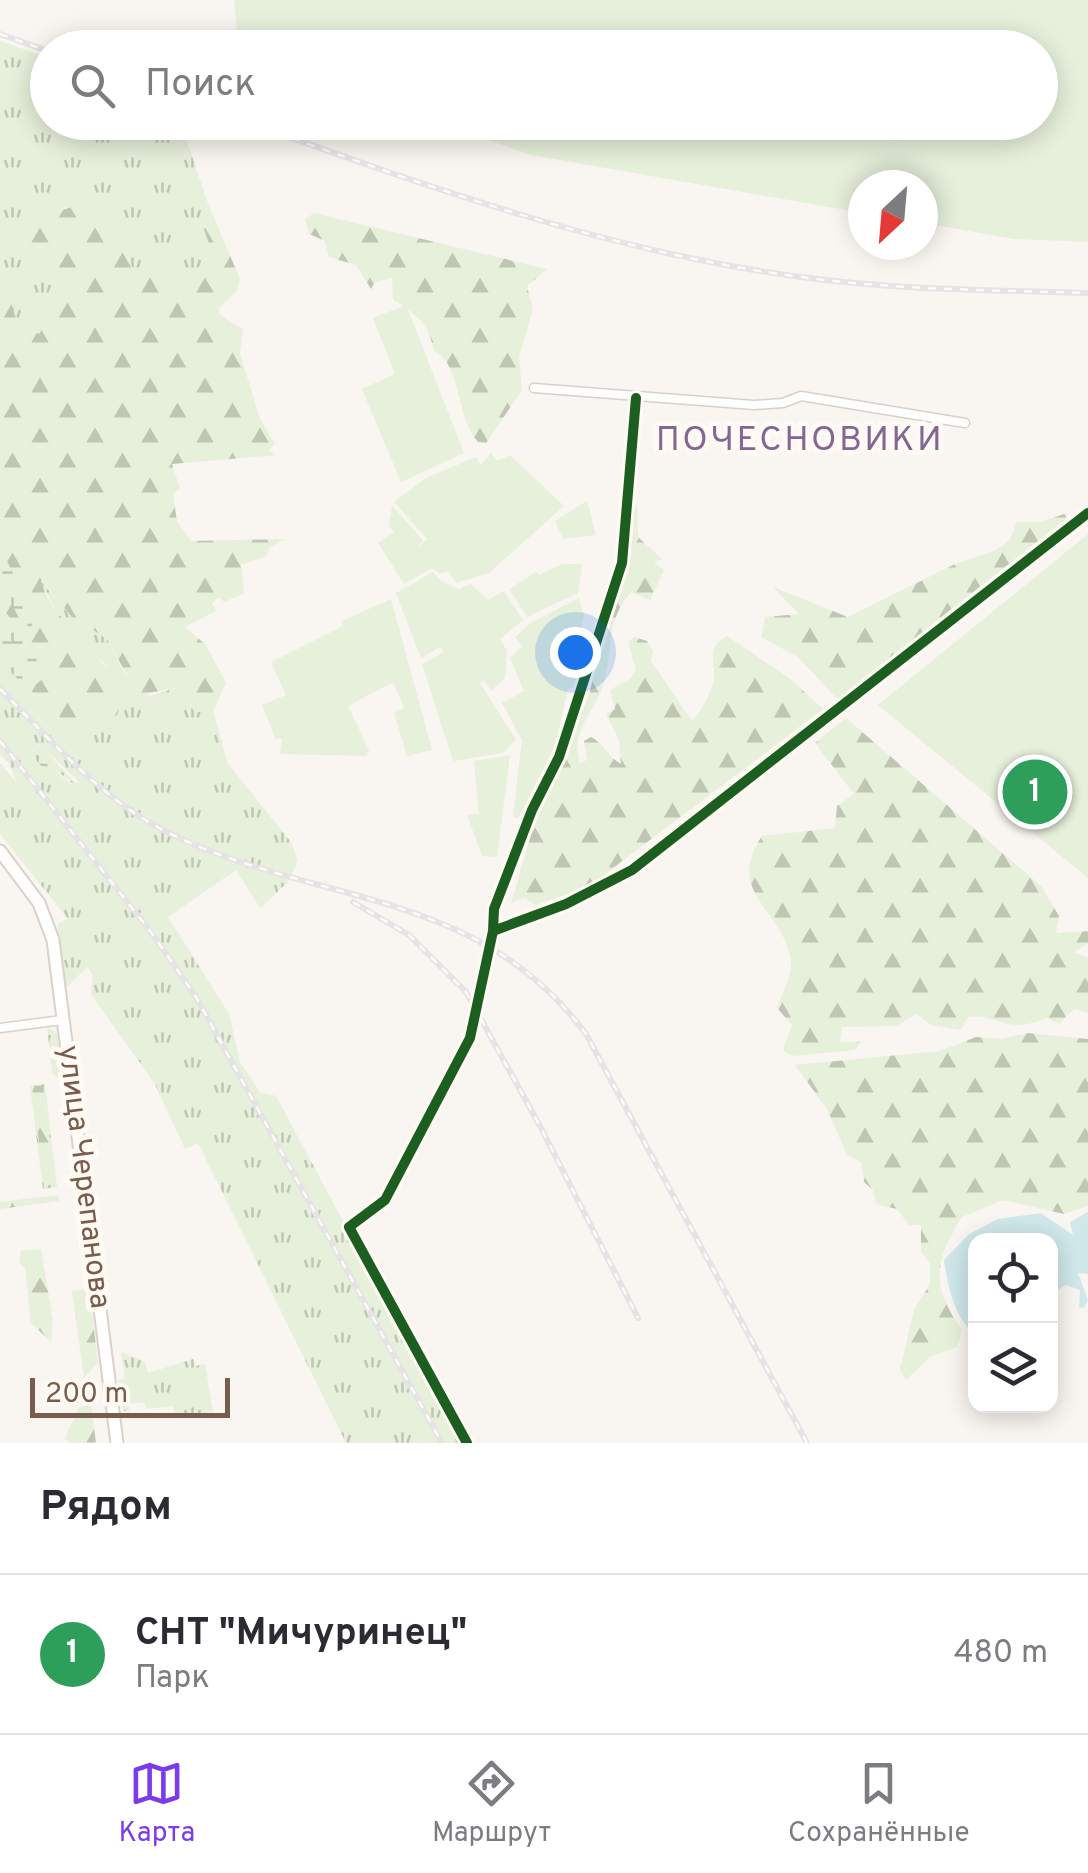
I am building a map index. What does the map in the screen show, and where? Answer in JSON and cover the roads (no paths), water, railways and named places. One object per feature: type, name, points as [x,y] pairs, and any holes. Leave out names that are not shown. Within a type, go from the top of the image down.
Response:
[{"type":"main road","name":"улица Черепанова","points":[[0,851],[44,913],[62,1020],[117,1443]]},
{"type":"street","points":[[534,388],[754,405],[783,404],[801,396],[966,422]]},
{"type":"street","points":[[466,1443],[349,1226],[384,1200],[470,1038],[494,931],[494,909],[532,810],[559,757],[622,563],[636,398]]},
{"type":"street","points":[[494,931],[581,897],[632,870],[1088,513]]},
{"type":"street","points":[[0,1028],[62,1020]]},
{"type":"water","points":[[1088,1212],[1088,1274],[1078,1273],[1088,1300],[1084,1308],[1079,1307],[1080,1290],[1066,1285],[1058,1290],[1058,1233],[971,1233],[998,1219],[1041,1213],[1073,1235],[1070,1222]]},
{"type":"water","points":[[968,1235],[968,1327],[953,1301],[944,1260]]},
{"type":"railway","points":[[0,34],[30,45]]},
{"type":"railway","points":[[298,140],[520,214],[730,266],[872,285],[1088,293]]},
{"type":"railway","points":[[0,689],[81,770],[149,822],[230,858],[448,926],[498,952],[544,987],[586,1034],[807,1443]]},
{"type":"railway","points":[[0,741],[151,932],[196,997],[442,1443]]},
{"type":"railway","points":[[353,902],[409,935],[466,992],[638,1318]]},
{"type":"place","name":"СНТ \"Мичуринец\"","points":[[1035,792]]},
{"type":"district","name":"ПОЧЕСНОВИКИ","points":[[800,441]]}]
